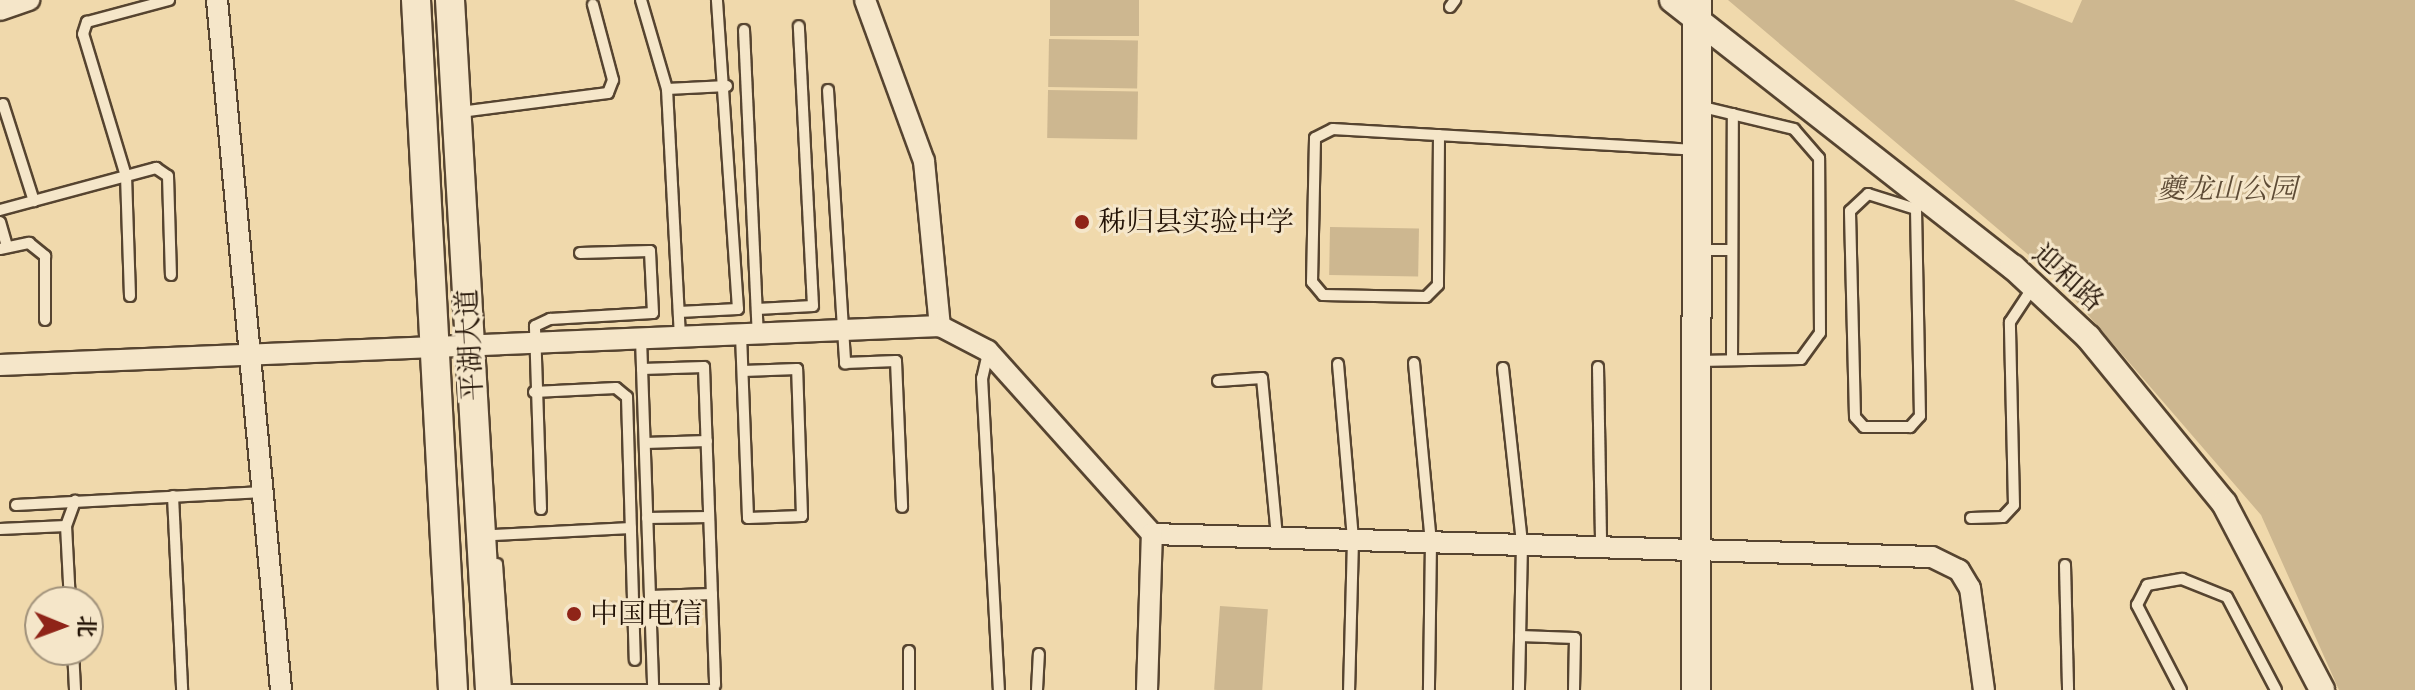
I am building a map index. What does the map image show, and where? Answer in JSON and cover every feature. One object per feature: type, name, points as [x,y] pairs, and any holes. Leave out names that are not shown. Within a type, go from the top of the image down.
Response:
[{"type":"main road","name":"平湖大道","points":[[416,0],[453,690]]},
{"type":"main road","name":"平湖大道","points":[[450,0],[476,346],[490,690]]},
{"type":"main road","points":[[1696,690],[1697,10]]},
{"type":"street","points":[[0,10],[29,0]]},
{"type":"street","points":[[217,0],[281,690]]},
{"type":"street","points":[[865,0],[924,161],[940,326]]},
{"type":"street","name":"迎和路","points":[[1672,0],[1697,10],[1919,203],[2034,286],[2125,376],[2192,459],[2252,550],[2322,690]]},
{"type":"street","points":[[0,365],[940,326],[988,351],[1152,534],[1147,690]]},
{"type":"street","points":[[1152,534],[1943,559],[1970,588],[1984,690]]},
{"type":"lane","points":[[130,296],[126,176],[83,34],[87,22],[169,0]]},
{"type":"lane","points":[[461,0],[476,346],[494,535],[504,690],[714,688],[704,367],[642,369]]},
{"type":"lane","points":[[641,0],[667,89],[680,337]]},
{"type":"lane","points":[[679,312],[738,309],[727,86],[717,0]]},
{"type":"lane","points":[[468,111],[608,93],[613,80],[593,5]]},
{"type":"lane","points":[[757,309],[813,306],[799,26]]},
{"type":"lane","points":[[743,371],[797,369],[802,516],[748,518],[743,371],[757,309],[744,30]]},
{"type":"lane","points":[[667,89],[727,86]]},
{"type":"lane","points":[[828,90],[845,363],[896,361],[902,507]]},
{"type":"lane","points":[[3,104],[34,201]]},
{"type":"lane","points":[[1696,105],[1794,129],[1819,158],[1820,333],[1801,359],[1696,361]]},
{"type":"lane","points":[[1732,360],[1733,114]]},
{"type":"lane","points":[[1439,135],[1438,285],[1426,297],[1323,295],[1312,282],[1315,138],[1333,129],[1439,135],[1696,150]]},
{"type":"lane","points":[[0,210],[156,168],[168,176],[171,275]]},
{"type":"lane","points":[[1868,194],[1919,203],[1920,416],[1910,427],[1864,427],[1855,417],[1850,211],[1868,194]]},
{"type":"lane","points":[[0,222],[4,248],[29,243],[45,256],[45,320]]},
{"type":"lane","points":[[1696,250],[1732,250]]},
{"type":"lane","points":[[541,509],[532,343],[535,326],[550,319],[653,313],[650,251],[580,253]]},
{"type":"lane","points":[[1971,518],[2003,517],[2014,505],[2010,322],[2034,286]]},
{"type":"lane","points":[[641,339],[653,687]]},
{"type":"lane","points":[[988,351],[982,378],[999,690]]},
{"type":"lane","points":[[1414,363],[1431,542],[1429,690]]},
{"type":"lane","points":[[1338,364],[1353,540],[1349,690]]},
{"type":"lane","points":[[1598,367],[1601,547]]},
{"type":"lane","points":[[1503,368],[1522,544],[1519,690]]},
{"type":"lane","points":[[1218,381],[1262,378],[1277,538]]},
{"type":"lane","points":[[534,392],[616,388],[627,397],[635,660]]},
{"type":"lane","points":[[645,443],[707,441]]},
{"type":"lane","points":[[16,505],[264,492]]},
{"type":"lane","points":[[173,496],[182,690]]},
{"type":"lane","points":[[69,586],[66,526],[75,501]]},
{"type":"lane","points":[[647,518],[709,517]]},
{"type":"lane","points":[[0,529],[66,526]]},
{"type":"lane","points":[[494,535],[631,528]]},
{"type":"lane","points":[[2065,565],[2068,690]]},
{"type":"lane","points":[[2181,690],[2137,605],[2147,585],[2182,579],[2227,597],[2276,690]]},
{"type":"lane","points":[[650,596],[712,594]]},
{"type":"lane","points":[[1520,636],[1575,638],[1574,690]]},
{"type":"lane","points":[[909,651],[909,690]]},
{"type":"lane","points":[[1037,690],[1039,654]]},
{"type":"lane","points":[[74,666],[75,690]]},
{"type":"green space","points":[[1050,0],[1139,0],[1139,36],[1050,36]]},
{"type":"green space","name":"夔龙山公园","points":[[1728,0],[2014,0],[2072,23],[2082,0],[2415,0],[2415,690],[2339,690],[2261,515],[2057,279]]},
{"type":"green space","points":[[1049,39],[1138,41],[1137,89],[1048,87]]},
{"type":"green space","points":[[1048,90],[1138,92],[1137,140],[1047,138]]},
{"type":"green space","points":[[1330,227],[1419,229],[1418,277],[1329,275]]},
{"type":"green space","points":[[1220,606],[1268,609],[1262,690],[1214,690]]},
{"type":"place","name":"秭归县实验中学","points":[[1082,222]]},
{"type":"place","name":"中国电信","points":[[574,614]]}]
